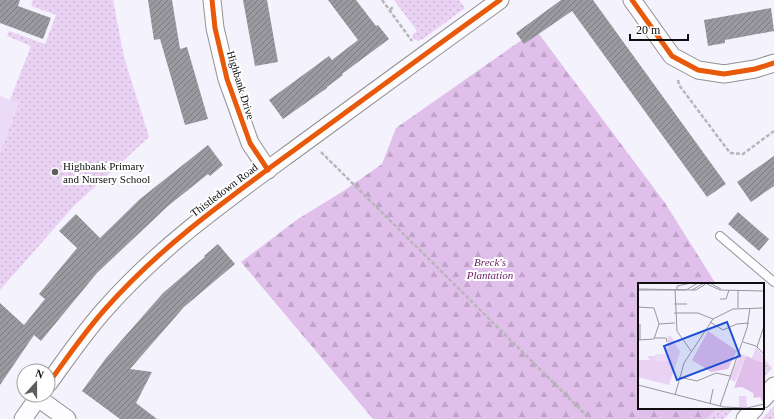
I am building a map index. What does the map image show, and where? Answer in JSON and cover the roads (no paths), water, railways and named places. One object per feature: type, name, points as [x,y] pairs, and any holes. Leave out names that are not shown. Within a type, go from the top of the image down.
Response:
[{"type":"street","name":"Highbank Drive","points":[[212,0],[215,28],[227,79],[250,143],[268,170]]},
{"type":"street","name":"Thistledown Road","points":[[56,373],[84,334],[107,307],[144,269],[184,233],[500,0]]},
{"type":"street","points":[[632,0],[672,56],[698,70],[724,74],[755,69],[774,63]]},
{"type":"street","points":[[764,398],[774,386]]},
{"type":"street","points":[[23,419],[34,403]]},
{"type":"street","points":[[48,403],[67,419]]},
{"type":"street","points":[[744,419],[754,409]]},
{"type":"lane","points":[[720,236],[774,282]]},
{"type":"place","name":"Highbank Primary and Nursery School","points":[[55,172]]},
{"type":"park label","name":"Breck's Plantation","points":[[490,268]]}]
